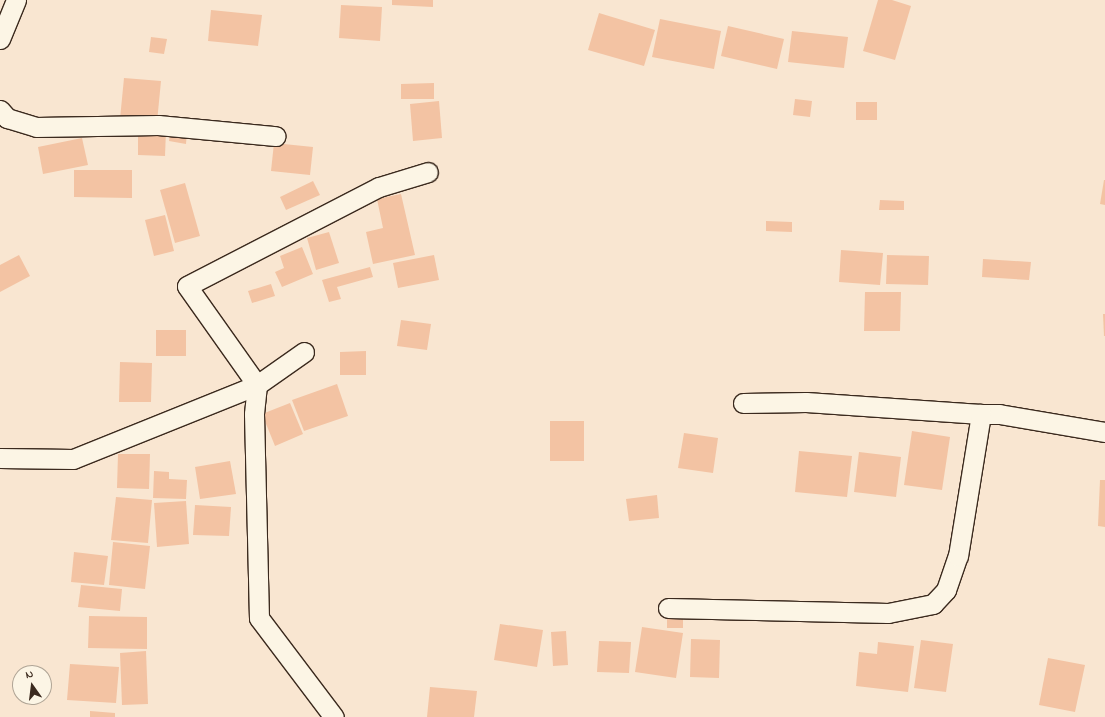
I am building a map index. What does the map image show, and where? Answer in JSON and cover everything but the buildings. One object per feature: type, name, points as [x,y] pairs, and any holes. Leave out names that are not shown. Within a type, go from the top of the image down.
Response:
[{"type":"street","points":[[0,39],[16,0]]},
{"type":"street","points":[[0,110],[8,118],[36,127],[158,125],[275,136]]},
{"type":"street","points":[[334,717],[259,618],[254,414],[257,385],[187,286],[379,187],[428,172]]},
{"type":"street","points":[[0,458],[73,459],[257,385],[304,352]]},
{"type":"street","points":[[743,403],[806,402],[999,414],[1105,432]]},
{"type":"street","points":[[668,608],[888,613],[933,604],[946,590],[958,556],[981,414]]}]
